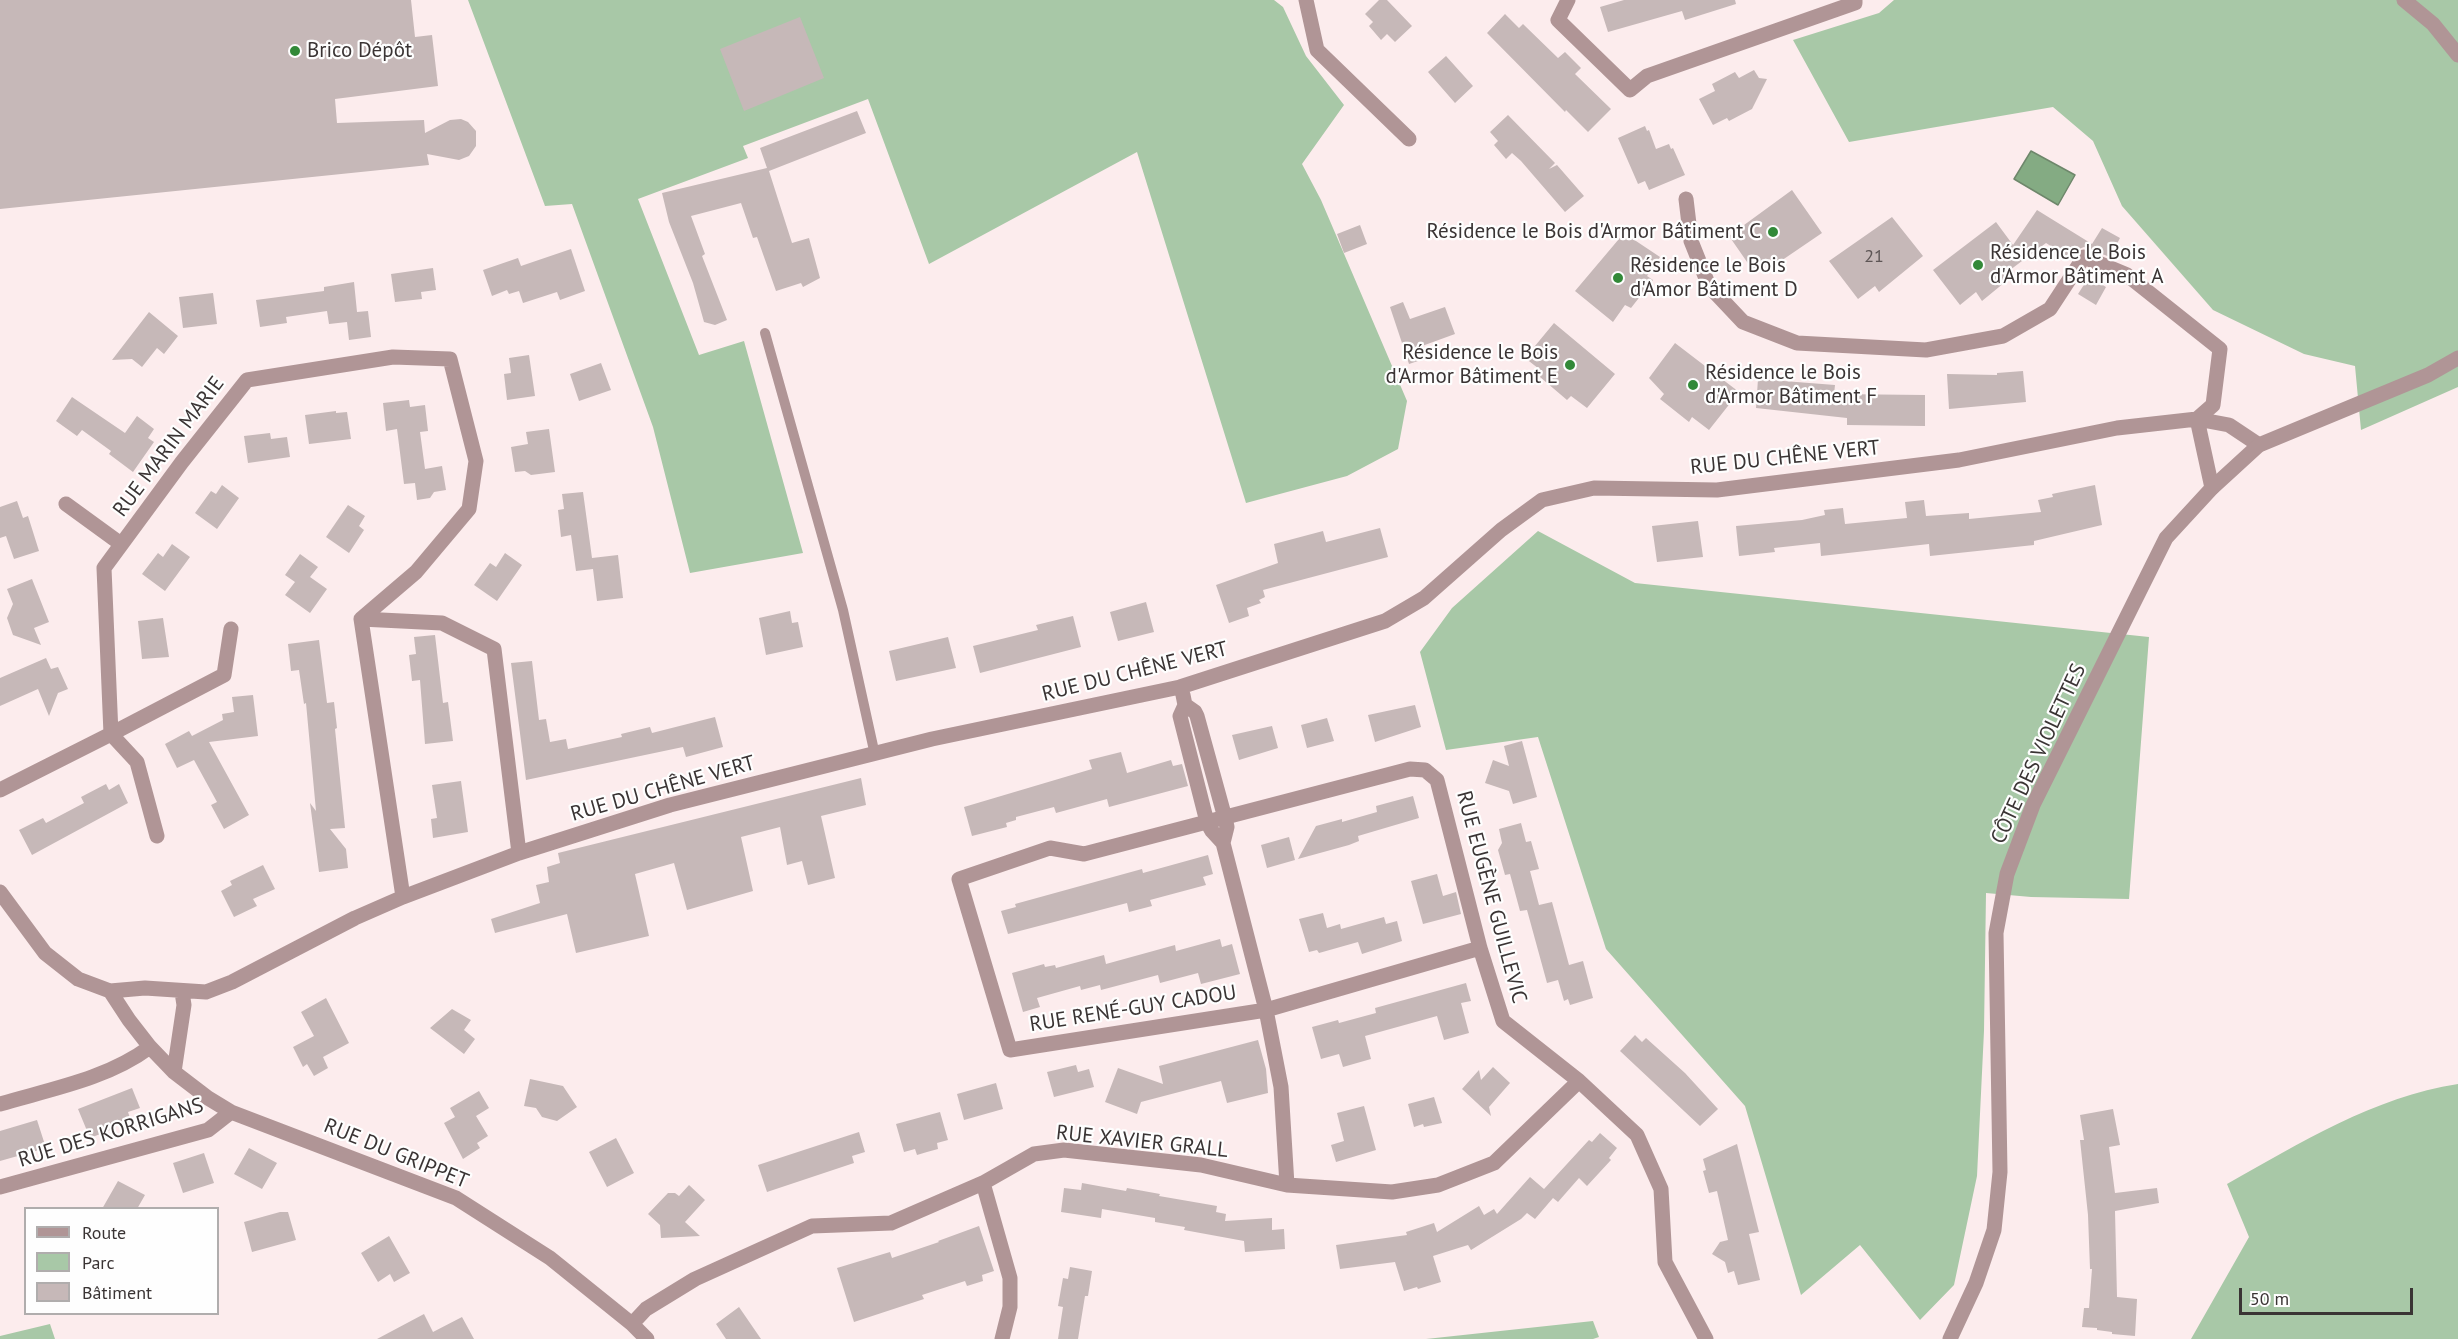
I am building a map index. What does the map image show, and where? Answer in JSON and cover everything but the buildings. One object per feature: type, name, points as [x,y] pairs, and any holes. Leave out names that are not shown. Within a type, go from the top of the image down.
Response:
[{"type":"street","points":[[1306,0],[1317,50],[1408,139]]},
{"type":"street","points":[[1568,0],[1558,20],[1630,90],[1647,76],[1855,3],[1855,0]]},
{"type":"street","points":[[2404,0],[2433,24],[2458,55]]},
{"type":"street","points":[[1686,199],[1691,241],[1709,286],[1743,322],[1797,343],[1926,350],[2003,336],[2050,309],[2084,257],[2127,275],[2220,349],[2213,405],[2197,419],[2212,488]]},
{"type":"street","name":"RUE MARIN MARIE","points":[[111,734],[104,568],[182,462],[247,380],[393,357],[450,359],[476,461],[469,509],[416,572],[361,619]]},
{"type":"street","name":"CÔTE DES VIOLETTES","points":[[1950,1339],[1976,1283],[1994,1230],[2000,1172],[1996,933],[2007,874],[2033,805],[2166,537],[2212,488],[2259,445],[2428,375],[2458,358]]},
{"type":"street","name":"RUE DU CHÊNE VERT","points":[[110,991],[145,988],[206,992],[232,982],[354,918],[403,897],[519,853],[670,805],[932,740],[1180,687],[1385,621],[1424,598],[1501,530],[1542,500],[1594,488],[1717,490],[1948,462],[2117,428],[2197,419],[2229,425],[2259,445]]},
{"type":"street","points":[[66,504],[121,544]]},
{"type":"street","points":[[403,897],[361,619],[442,623],[494,649],[519,853]]},
{"type":"street","points":[[0,790],[224,675],[231,629]]},
{"type":"street","name":"RUE RENÉ-GUY CADOU","points":[[1180,687],[1185,705],[1197,716],[1226,818],[1227,827],[1223,843]]},
{"type":"street","name":"RUE RENÉ-GUY CADOU","points":[[1185,705],[1180,716],[1207,822],[1223,843],[1266,1010],[1281,1087],[1287,1185]]},
{"type":"street","points":[[111,734],[137,762],[157,836]]},
{"type":"street","name":"RUE RENÉ-GUY CADOU","points":[[1410,769],[1084,854],[1050,848],[959,879],[1010,1050],[1266,1010],[1480,948]]},
{"type":"street","name":"RUE EUGÈNE GUILLEVIC","points":[[1410,769],[1425,770],[1437,780],[1480,948],[1503,1021],[1579,1081],[1636,1135],[1660,1189],[1665,1262],[1706,1339]]},
{"type":"street","points":[[0,892],[45,953],[78,978],[110,991]]},
{"type":"street","name":"RUE DU GRIPPET","points":[[110,991],[150,1047],[174,1072],[208,1098],[231,1112],[456,1198],[550,1258],[632,1324],[647,1339]]},
{"type":"street","points":[[174,1072],[184,1005],[182,992]]},
{"type":"street","points":[[0,1104],[108,1071],[130,1062],[150,1047]]},
{"type":"street","name":"RUE XAVIER GRALL","points":[[632,1324],[646,1309],[695,1279],[812,1226],[891,1223],[983,1182],[1034,1154],[1064,1150],[1201,1165],[1287,1185],[1392,1192],[1438,1185],[1494,1163],[1579,1081]]},
{"type":"street","name":"RUE DES KORRIGANS","points":[[0,1187],[208,1130],[231,1112]]},
{"type":"street","points":[[983,1182],[1010,1278],[1010,1307],[1002,1339]]},
{"type":"lane","points":[[765,333],[843,610],[875,755]]},
{"type":"green space","points":[[468,0],[1274,0],[1283,7],[1306,56],[1344,105],[1302,164],[1321,200],[1407,401],[1398,449],[1347,476],[1246,503],[1137,152],[929,264],[868,99],[743,146],[748,158],[638,199],[699,355],[744,341],[803,553],[690,573],[653,427],[572,204],[545,206]]},
{"type":"green space","points":[[1894,0],[2458,0],[2458,387],[2361,430],[2355,366],[2304,354],[2213,310],[2122,206],[2093,141],[2053,107],[1849,142],[1793,40],[1879,13]]},
{"type":"green space","points":[[1538,531],[1635,583],[2149,637],[2129,899],[2031,897],[1986,893],[1984,1031],[1977,1176],[1954,1285],[1920,1320],[1860,1245],[1801,1295],[1745,1106],[1606,949],[1538,737],[1446,750],[1420,652],[1452,608]]},
{"type":"green space","points":[[2458,1084],[2458,1339],[2191,1339],[2249,1237],[2227,1184],[2310,1138],[2367,1111],[2427,1090]]},
{"type":"green space","points":[[1593,1321],[1599,1337],[1593,1339],[1426,1339]]},
{"type":"green space","points":[[50,1324],[55,1339],[0,1339],[0,1336]]},
{"type":"shaded area","points":[[2031,151],[2075,175],[2058,205],[2014,179]]},
{"type":"place","name":"Brico Dépôt","points":[[295,51]]},
{"type":"place","name":"Résidence le Bois d'Armor Bâtiment C","points":[[1773,232]]},
{"type":"place","name":"Résidence le Bois d'Armor Bâtiment A","points":[[1978,265]]},
{"type":"place","name":"Résidence le Bois d'Amor Bâtiment D","points":[[1618,278]]},
{"type":"place","name":"Résidence le Bois d'Armor Bâtiment E","points":[[1570,365]]},
{"type":"place","name":"Résidence le Bois d'Armor Bâtiment F","points":[[1693,385]]}]
